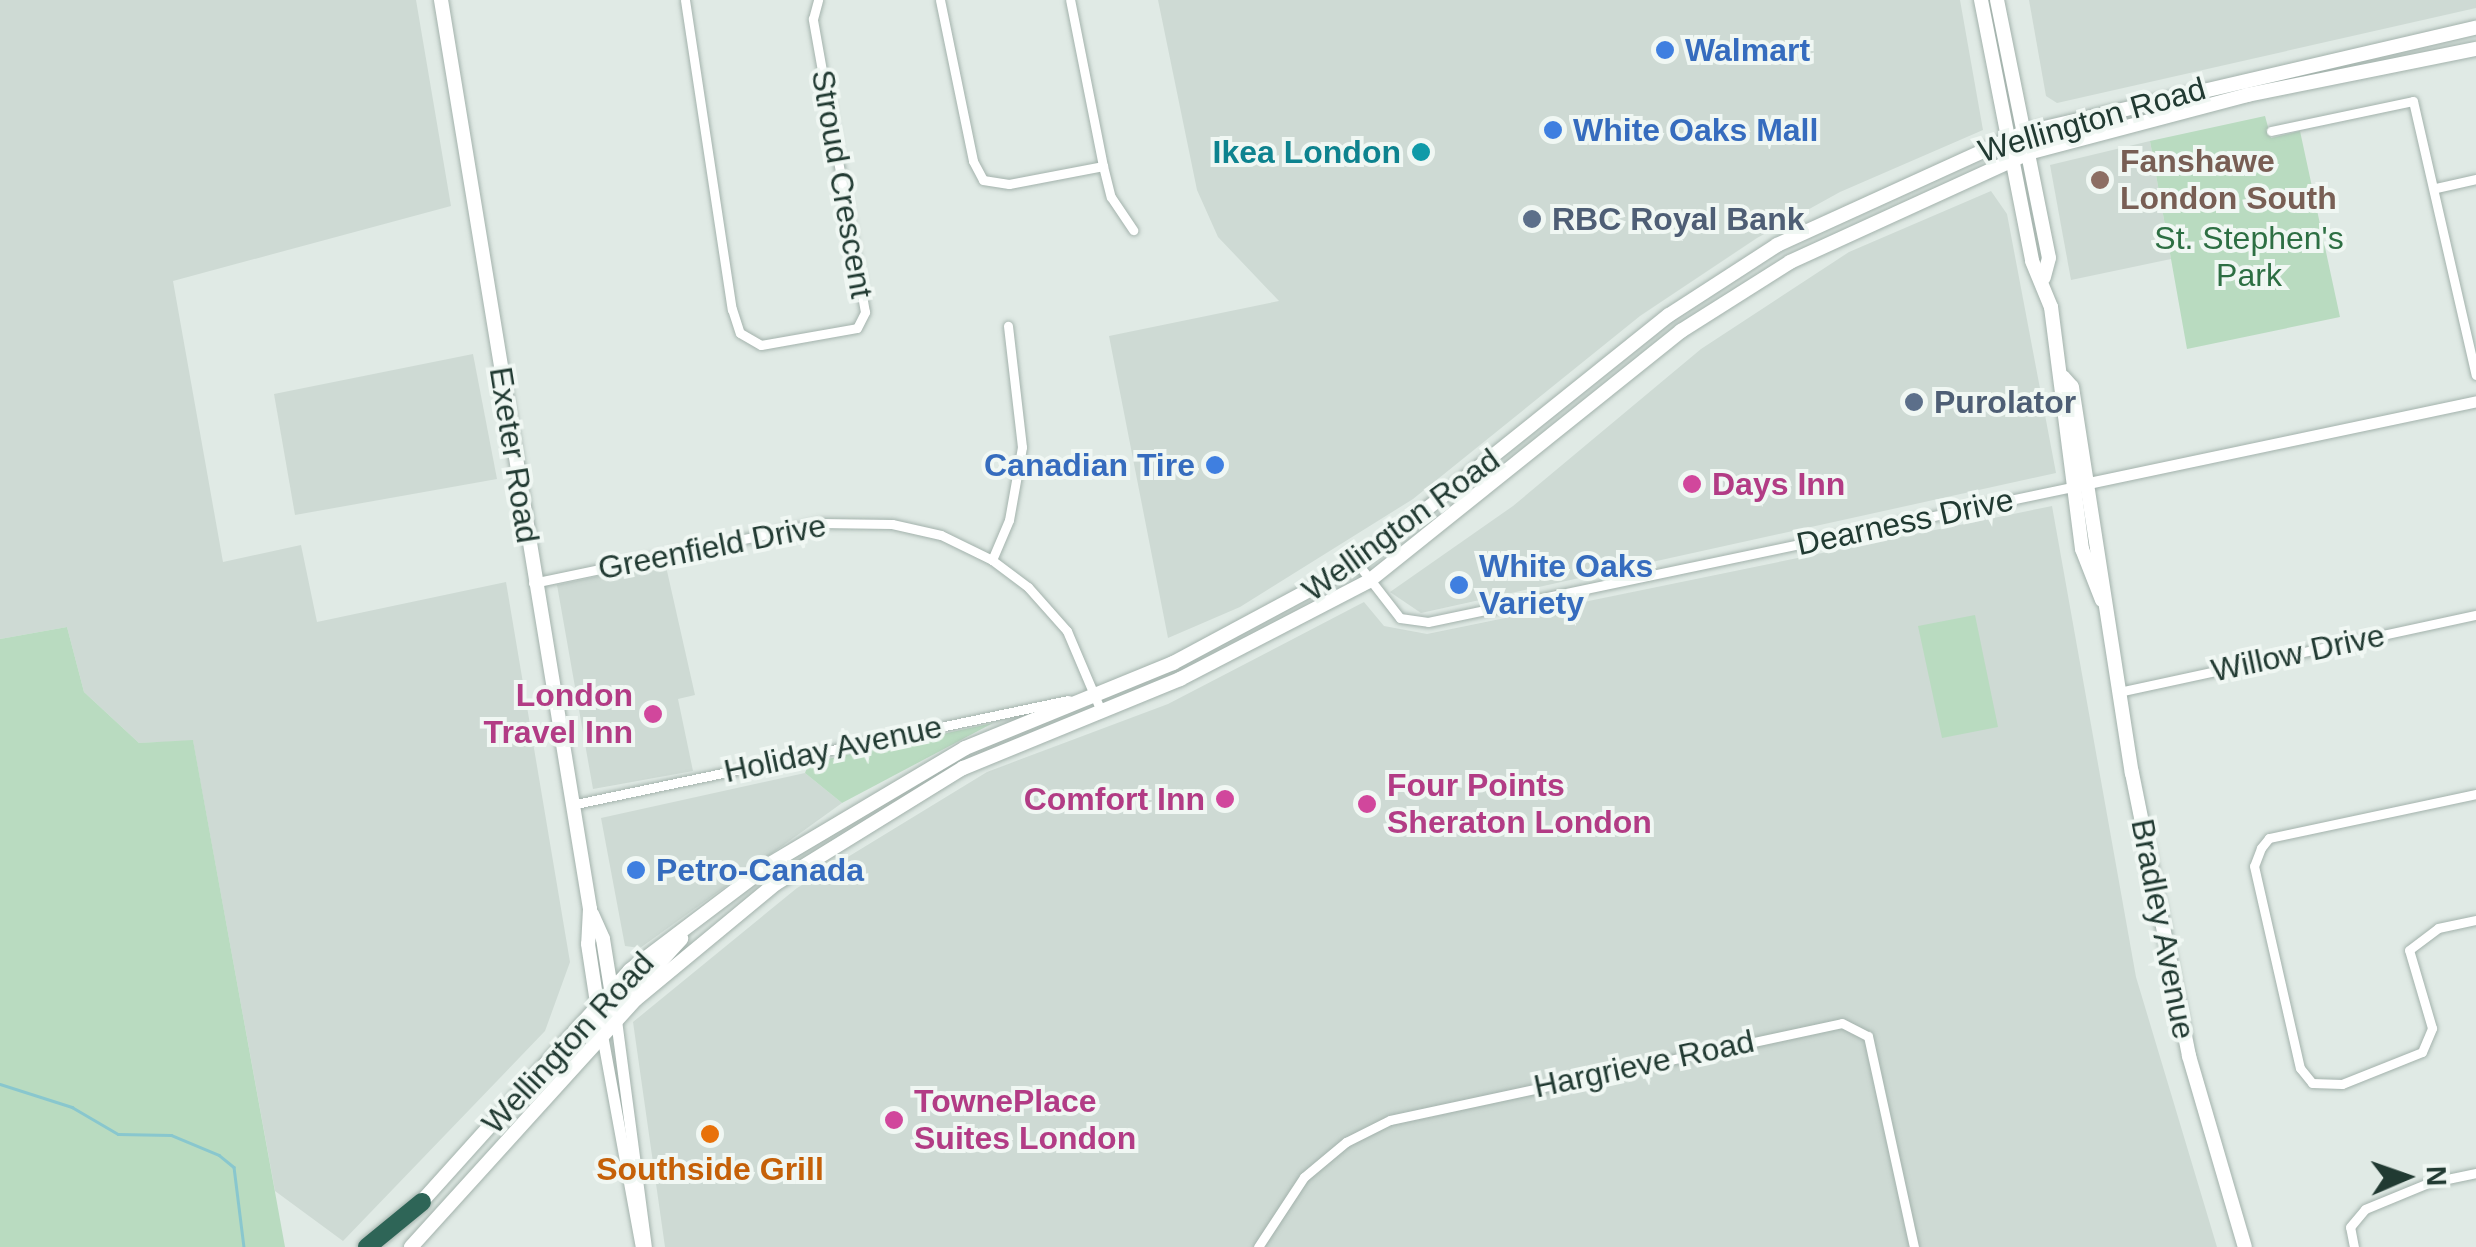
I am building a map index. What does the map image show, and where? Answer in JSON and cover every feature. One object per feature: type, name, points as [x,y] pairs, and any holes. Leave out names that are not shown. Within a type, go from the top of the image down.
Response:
[{"type":"highway","points":[[366,1247],[422,1202]]},
{"type":"main road","name":"Exeter Road","points":[[441,0],[590,909],[602,1035]]},
{"type":"main road","name":"Bradley Avenue","points":[[1980,0],[2032,260],[2044,278],[2062,377],[2058,390],[2080,485],[2088,572],[2104,606],[2189,1056],[2245,1247]]},
{"type":"main road","name":"Bradley Avenue","points":[[1997,0],[2049,258],[2044,278]]},
{"type":"main road","name":"Wellington Road","points":[[383,1247],[598,1004],[711,908],[866,802],[966,748],[1240,630],[1358,564],[1676,310],[1776,245],[2023,133],[2476,28]]},
{"type":"main road","name":"Wellington Road","points":[[411,1247],[615,1017],[770,889],[875,817],[964,768],[1256,642],[1369,581],[1689,326],[1790,262],[2028,153],[2247,95],[2476,49]]},
{"type":"main road","points":[[1676,310],[1689,326]]},
{"type":"main road","points":[[615,1017],[711,908]]},
{"type":"main road","name":"Exeter Road","points":[[590,909],[604,938],[615,1017]]},
{"type":"street","name":"Stroud Crescent","points":[[685,0],[732,309],[740,334],[761,344],[856,328],[865,312],[813,19],[818,0]]},
{"type":"street","points":[[940,0],[973,162],[983,180],[1009,184],[1103,166]]},
{"type":"street","points":[[1070,0],[1111,197],[1133,230]]},
{"type":"street","points":[[2271,132],[2413,100],[2476,374]]},
{"type":"street","points":[[2436,188],[2476,180]]},
{"type":"street","points":[[992,560],[1009,520],[1022,447],[1008,326]]},
{"type":"street","name":"Dearness Drive","points":[[1358,564],[1400,618],[1428,622],[2476,401]]},
{"type":"street","name":"Greenfield Drive","points":[[534,583],[855,521],[940,535],[992,560],[1067,631],[1101,712]]},
{"type":"street","name":"Willow Drive","points":[[2120,692],[2476,615]]},
{"type":"street","name":"Holiday Avenue","points":[[571,805],[1095,695]]},
{"type":"street","points":[[2476,794],[2269,838],[2261,848],[2254,866],[2300,1068],[2312,1082],[2342,1084],[2422,1052],[2432,1028],[2409,950],[2438,928],[2476,920]]},
{"type":"street","name":"Exeter Road","points":[[615,1017],[644,1247]]},
{"type":"street","name":"Hargrieve Road","points":[[1258,1247],[1304,1177],[1346,1142],[1390,1120],[1842,1023],[1868,1036],[1914,1247]]},
{"type":"street","name":"Exeter Road","points":[[602,1035],[644,1247]]},
{"type":"street","points":[[2354,1247],[2350,1227],[2365,1209],[2428,1183],[2476,1174]]},
{"type":"shaded area","points":[[0,0],[416,0],[451,206],[173,281],[223,562],[301,545],[317,622],[506,582],[570,962],[545,1031],[343,1241],[275,1191],[193,741],[139,743],[84,692],[67,627],[0,639]]},
{"type":"shaded area","points":[[1158,0],[1960,0],[1983,130],[1840,192],[1757,238],[1640,316],[1413,499],[1240,607],[1168,638],[1109,336],[1279,301],[1218,237],[1197,190]]},
{"type":"shaded area","points":[[2029,0],[2476,0],[2476,8],[2057,103],[2046,96]]},
{"type":"shaded area","points":[[2150,141],[2171,259],[2071,280],[2050,165]]},
{"type":"shaded area","points":[[1991,191],[2007,214],[2056,473],[1421,613],[1390,592],[1513,506],[1701,349],[1849,252]]},
{"type":"shaded area","points":[[473,354],[497,479],[295,515],[274,394]]},
{"type":"shaded area","points":[[2052,506],[2136,977],[2217,1247],[665,1247],[633,1022],[797,888],[987,772],[1168,704],[1364,602],[1384,626],[1427,634]]},
{"type":"shaded area","points":[[665,562],[695,695],[678,699],[693,771],[593,789],[557,585]]},
{"type":"shaded area","points":[[805,773],[842,803],[640,948],[625,946],[601,818]]},
{"type":"green space","name":"St. Stephen's Park","points":[[2265,116],[2271,138],[2300,131],[2340,317],[2187,349],[2150,141]]},
{"type":"green space","points":[[1975,615],[1998,727],[1942,738],[1918,626]]},
{"type":"green space","points":[[67,627],[84,692],[139,743],[193,740],[285,1247],[0,1247],[0,639]]},
{"type":"green space","points":[[993,723],[842,803],[805,773],[809,763]]},
{"type":"waterway","points":[[0,1084],[72,1107],[118,1134],[171,1135],[219,1155],[234,1167],[244,1247]]},
{"type":"place","name":"Walmart","points":[[1665,50]]},
{"type":"place","name":"White Oaks Mall","points":[[1553,130]]},
{"type":"place","name":"Ikea London","points":[[1421,152]]},
{"type":"place","name":"Fanshawe London South","points":[[2100,180]]},
{"type":"place","name":"RBC Royal Bank","points":[[1532,219]]},
{"type":"place","name":"Purolator","points":[[1914,402]]},
{"type":"place","name":"Canadian Tire","points":[[1215,465]]},
{"type":"place","name":"Days Inn","points":[[1692,484]]},
{"type":"place","name":"White Oaks Variety","points":[[1459,585]]},
{"type":"place","name":"London Travel Inn","points":[[653,714]]},
{"type":"place","name":"Comfort Inn","points":[[1225,799]]},
{"type":"place","name":"Four Points Sheraton London","points":[[1367,804]]},
{"type":"place","name":"Petro-Canada","points":[[636,870]]},
{"type":"place","name":"TownePlace Suites London","points":[[894,1120]]},
{"type":"place","name":"Southside Grill","points":[[710,1134]]}]
